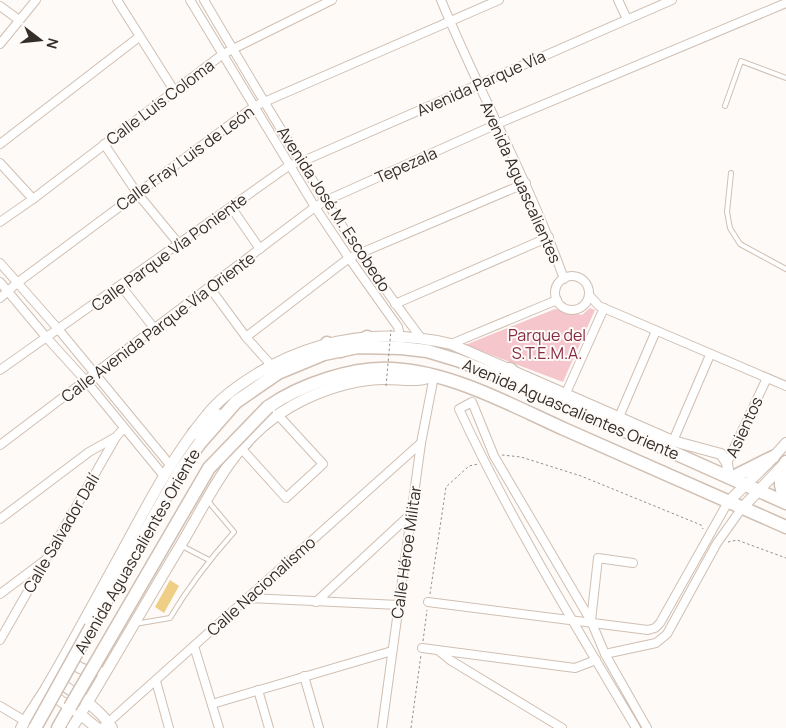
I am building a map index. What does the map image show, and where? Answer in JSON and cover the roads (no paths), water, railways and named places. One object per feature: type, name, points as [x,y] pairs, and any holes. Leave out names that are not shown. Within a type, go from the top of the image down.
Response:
[{"type":"main road","points":[[327,343],[340,350],[367,337]]},
{"type":"main road","name":"Avenida Aguascalientes Oriente","points":[[27,726],[173,483],[200,443],[231,407],[278,373],[324,354],[358,347],[401,348],[427,351],[458,360],[527,387],[786,503]]},
{"type":"main road","points":[[344,386],[364,369]]},
{"type":"main road","name":"Avenida Aguascalientes Oriente","points":[[58,728],[208,468],[273,411],[280,399],[326,379],[364,369],[394,369],[434,376],[492,397],[786,527]]},
{"type":"main road","points":[[510,369],[527,387]]},
{"type":"main road","points":[[243,446],[280,399]]},
{"type":"main road","points":[[194,433],[231,407]]},
{"type":"main road","points":[[730,477],[773,457]]},
{"type":"main road","points":[[786,462],[781,479],[782,490],[786,499]]},
{"type":"street","points":[[0,44],[36,0]]},
{"type":"street","points":[[117,0],[174,92]]},
{"type":"street","name":"Avenida José M. Escobedo","points":[[192,0],[290,165],[349,258],[394,321],[400,336]]},
{"type":"street","name":"Avenida José M. Escobedo","points":[[204,0],[325,201],[395,304],[421,338]]},
{"type":"street","name":"Calle Luis Coloma","points":[[0,222],[223,54],[332,0]]},
{"type":"street","name":"Avenida Aguascalientes","points":[[441,0],[478,85],[526,183],[549,237],[564,279]]},
{"type":"street","name":"Calle Fray Luis de León","points":[[0,298],[17,283],[255,106],[499,0]]},
{"type":"street","points":[[618,0],[627,19]]},
{"type":"street","name":"Avenida Parque Vía","points":[[290,165],[301,162],[672,0]]},
{"type":"street","points":[[497,124],[786,3]]},
{"type":"street","points":[[0,6],[19,20]]},
{"type":"street","points":[[0,144],[139,37]]},
{"type":"street","name":"Tepezala","points":[[316,207],[325,201],[497,124]]},
{"type":"street","points":[[104,144],[138,193],[179,244]]},
{"type":"street","points":[[0,163],[33,199]]},
{"type":"street","name":"Calle Parque Vía Poniente","points":[[0,370],[290,165]]},
{"type":"street","points":[[246,337],[349,258],[526,183]]},
{"type":"street","points":[[231,207],[260,249]]},
{"type":"street","name":"Calle Avenida Parque Vía Oriente","points":[[0,446],[316,207]]},
{"type":"street","points":[[395,304],[549,237]]},
{"type":"street","points":[[0,264],[59,330],[171,466]]},
{"type":"street","points":[[589,295],[583,306],[578,309],[568,310],[559,304],[556,291],[557,286],[564,279],[572,277],[581,279],[587,286],[589,295],[602,307],[786,386]]},
{"type":"street","points":[[0,282],[86,381],[164,476]]},
{"type":"street","points":[[121,286],[154,328]]},
{"type":"street","points":[[210,288],[246,337],[271,366]]},
{"type":"street","points":[[451,344],[557,300]]},
{"type":"street","points":[[583,306],[602,307]]},
{"type":"street","points":[[566,393],[602,307]]},
{"type":"street","points":[[619,417],[656,331]]},
{"type":"street","name":"Avenida Aguascalientes Oriente","points":[[27,726],[44,690],[164,476],[206,416],[221,400],[241,384],[271,366],[314,347],[327,343],[367,337],[400,336],[451,344],[673,441],[721,454],[727,463]]},
{"type":"street","points":[[673,441],[710,355]]},
{"type":"street","points":[[72,728],[181,545],[216,481],[232,458],[273,411],[344,386],[377,379],[412,380],[426,379],[434,376]]},
{"type":"street","name":"Calle Héroe Militar","points":[[382,728],[421,443],[434,376]]},
{"type":"street","name":"Asientos","points":[[730,477],[727,463],[767,378]]},
{"type":"street","points":[[636,728],[572,620],[484,463],[459,409],[472,402],[494,456],[591,622],[605,654],[647,728]]},
{"type":"street","points":[[243,446],[286,498],[323,464],[273,411]]},
{"type":"street","name":"Calle Salvador Dalí","points":[[0,640],[116,437],[124,428]]},
{"type":"street","points":[[0,519],[89,452],[116,437]]},
{"type":"street","name":"Calle Nacionalismo","points":[[107,726],[421,443]]},
{"type":"street","points":[[428,602],[648,630],[655,628],[728,502],[786,443]]},
{"type":"street","points":[[484,463],[494,456]]},
{"type":"street","points":[[605,654],[662,640],[717,543],[742,508],[786,462]]},
{"type":"street","points":[[316,602],[412,513]]},
{"type":"street","points":[[0,594],[48,558]]},
{"type":"street","points":[[591,622],[598,558],[633,564]]},
{"type":"street","points":[[248,598],[399,605]]},
{"type":"street","points":[[194,646],[219,728]]},
{"type":"street","points":[[69,648],[68,655],[76,667],[83,670],[97,671],[110,663]]},
{"type":"street","points":[[422,648],[575,668],[596,660]]},
{"type":"street","points":[[212,704],[392,651]]},
{"type":"street","points":[[439,651],[450,660],[562,728]]},
{"type":"street","points":[[304,676],[319,728]]},
{"type":"street","points":[[52,677],[87,703],[107,726]]},
{"type":"street","points":[[156,681],[169,728]]},
{"type":"street","points":[[44,690],[97,728]]},
{"type":"street","points":[[258,690],[269,728]]},
{"type":"street","points":[[0,706],[27,726]]},
{"type":"lane","points":[[725,106],[742,61],[786,78]]},
{"type":"lane","points":[[731,173],[726,212],[730,228],[740,244],[786,269]]},
{"type":"lane","points":[[133,625],[170,618],[192,582],[234,532],[206,499]]},
{"type":"lane","points":[[181,545],[209,560]]},
{"type":"park label","name":"Parque del S.T.E.M.A.","points":[[547,344]]}]
